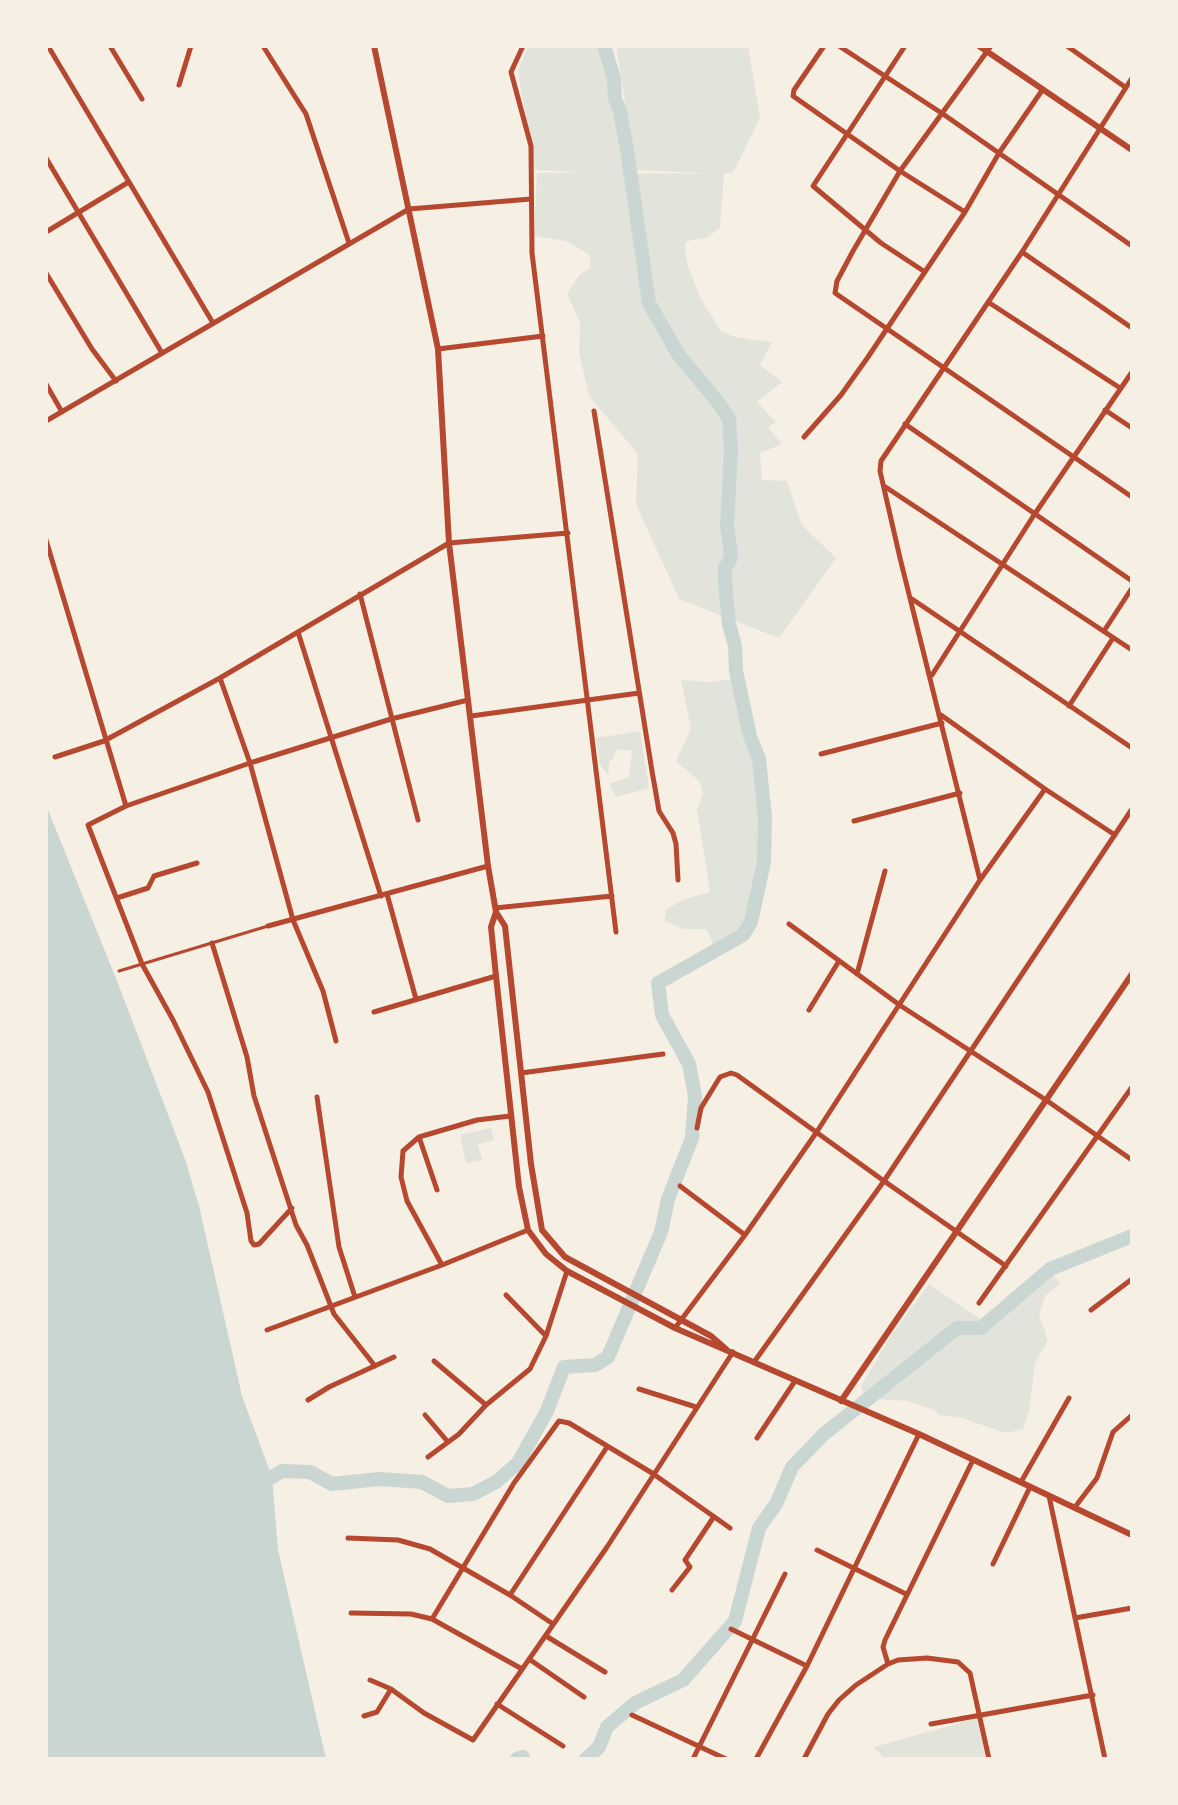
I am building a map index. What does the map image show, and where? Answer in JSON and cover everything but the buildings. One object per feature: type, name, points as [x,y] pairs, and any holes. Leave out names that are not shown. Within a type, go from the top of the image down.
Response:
[{"type":"street","points":[[48,46],[213,323]]},
{"type":"street","points":[[110,46],[142,99]]},
{"type":"street","points":[[179,85],[191,46]]},
{"type":"street","points":[[263,46],[306,114],[349,243]]},
{"type":"street","points":[[374,46],[438,349],[449,543],[488,866],[496,910],[505,926],[534,1186],[542,1230],[565,1257],[711,1336],[729,1351]]},
{"type":"street","points":[[523,46],[511,72],[531,146],[532,253],[616,932]]},
{"type":"street","points":[[824,46],[793,96],[965,212]]},
{"type":"street","points":[[839,46],[943,114],[1132,246]]},
{"type":"street","points":[[905,46],[813,186],[865,230],[925,272]]},
{"type":"street","points":[[979,46],[989,49],[1132,150]]},
{"type":"street","points":[[1067,46],[1125,88]]},
{"type":"street","points":[[989,49],[900,171],[837,281],[835,293],[1132,497]]},
{"type":"street","points":[[980,880],[883,486],[881,461],[1022,252],[1132,78]]},
{"type":"street","points":[[804,437],[841,395],[965,212],[999,153],[1043,89]]},
{"type":"street","points":[[46,158],[162,353]]},
{"type":"street","points":[[46,232],[127,183]]},
{"type":"street","points":[[46,421],[409,209],[531,199]]},
{"type":"street","points":[[1022,252],[1132,328]]},
{"type":"street","points":[[46,273],[92,349],[116,381]]},
{"type":"street","points":[[988,302],[1120,388]]},
{"type":"street","points":[[438,349],[543,336]]},
{"type":"street","points":[[931,676],[1002,563],[1132,372]]},
{"type":"street","points":[[46,384],[62,412]]},
{"type":"street","points":[[1105,410],[1132,428]]},
{"type":"street","points":[[594,411],[659,811],[673,833],[678,880]]},
{"type":"street","points":[[905,424],[1132,581]]},
{"type":"street","points":[[883,486],[1132,650]]},
{"type":"street","points":[[55,757],[104,741],[220,678],[449,543],[568,533]]},
{"type":"street","points":[[46,540],[126,806]]},
{"type":"street","points":[[1104,631],[1132,588]]},
{"type":"street","points":[[360,594],[418,820]]},
{"type":"street","points":[[912,599],[1132,748]]},
{"type":"street","points":[[298,632],[416,999]]},
{"type":"street","points":[[1069,706],[1113,638]]},
{"type":"street","points":[[220,678],[250,763],[293,920],[323,991],[336,1041]]},
{"type":"street","points":[[471,716],[639,693]]},
{"type":"street","points":[[292,1208],[259,1244],[254,1245],[247,1213],[208,1092],[142,964],[88,825],[126,806],[250,763],[391,719],[469,700]]},
{"type":"street","points":[[940,714],[1115,835]]},
{"type":"street","points":[[821,754],[942,723]]},
{"type":"street","points":[[675,1328],[816,1133],[980,880],[1045,789]]},
{"type":"street","points":[[854,821],[960,793]]},
{"type":"street","points":[[754,1362],[884,1181],[1132,809]]},
{"type":"street","points":[[117,898],[148,888],[154,876],[197,863]]},
{"type":"street","points":[[119,971],[268,926],[488,866]]},
{"type":"street","points":[[857,974],[885,871]]},
{"type":"street","points":[[496,910],[612,896]]},
{"type":"street","points":[[496,910],[491,927],[519,1187],[528,1230],[546,1254],[567,1271],[675,1328],[919,1434],[1132,1535]]},
{"type":"street","points":[[789,924],[901,1006],[1132,1160]]},
{"type":"street","points":[[212,943],[247,1057],[258,1109],[296,1225],[312,1255],[338,1320],[375,1366]]},
{"type":"street","points":[[809,1010],[839,961]]},
{"type":"street","points":[[845,1402],[956,1231],[1132,974]]},
{"type":"street","points":[[374,1012],[496,976]]},
{"type":"street","points":[[521,1073],[663,1054]]},
{"type":"street","points":[[697,1128],[701,1108],[720,1077],[731,1073],[745,1079],[816,1133],[1006,1266]]},
{"type":"street","points":[[979,1303],[1132,1087]]},
{"type":"street","points":[[317,1097],[339,1247],[355,1297]]},
{"type":"street","points":[[442,1265],[403,1189],[400,1163],[403,1151],[419,1137],[477,1120],[510,1116]]},
{"type":"street","points":[[419,1137],[437,1190]]},
{"type":"street","points":[[680,1186],[745,1235]]},
{"type":"street","points":[[267,1330],[528,1230]]},
{"type":"street","points":[[428,1457],[530,1369],[546,1336],[567,1271]]},
{"type":"street","points":[[1091,1310],[1132,1279]]},
{"type":"street","points":[[506,1295],[546,1336]]},
{"type":"street","points":[[370,1680],[391,1689],[424,1713],[473,1740],[607,1547],[729,1351]]},
{"type":"street","points":[[308,1400],[394,1357]]},
{"type":"street","points":[[434,1361],[486,1405]]},
{"type":"street","points":[[757,1438],[795,1381]]},
{"type":"street","points":[[639,1389],[696,1407]]},
{"type":"street","points":[[1021,1482],[1069,1398]]},
{"type":"street","points":[[425,1415],[448,1442]]},
{"type":"street","points":[[1075,1507],[1097,1478],[1113,1432],[1132,1415]]},
{"type":"street","points":[[432,1619],[461,1567],[559,1421],[569,1423],[652,1473],[730,1528]]},
{"type":"street","points":[[756,1759],[807,1666],[919,1434]]},
{"type":"street","points":[[510,1595],[607,1447]]},
{"type":"street","points":[[888,1664],[883,1647],[973,1460]]},
{"type":"street","points":[[993,1564],[1030,1487]]},
{"type":"street","points":[[1049,1495],[1105,1759]]},
{"type":"street","points":[[672,1590],[690,1567],[685,1560],[713,1518]]},
{"type":"street","points":[[348,1538],[398,1540],[416,1544],[510,1595],[553,1624]]},
{"type":"street","points":[[817,1550],[906,1594]]},
{"type":"street","points":[[693,1759],[785,1574]]},
{"type":"street","points":[[1075,1618],[1132,1608]]},
{"type":"street","points":[[351,1613],[411,1614],[432,1619],[522,1669]]},
{"type":"street","points":[[731,1629],[807,1666]]},
{"type":"street","points":[[546,1636],[605,1672]]},
{"type":"street","points":[[806,1758],[820,1727],[839,1700],[888,1664],[898,1660],[927,1658],[958,1662],[966,1667],[972,1680],[989,1759]]},
{"type":"street","points":[[529,1659],[584,1697]]},
{"type":"street","points":[[364,1716],[377,1712],[391,1689]]},
{"type":"street","points":[[931,1724],[1093,1695]]},
{"type":"street","points":[[497,1704],[563,1746]]},
{"type":"street","points":[[632,1715],[726,1759]]},
{"type":"shaded area","points":[[528,46],[605,46],[624,173],[716,174],[636,170],[616,46],[748,46],[760,118],[733,173],[724,173],[720,228],[707,238],[685,244],[687,264],[701,299],[721,331],[735,337],[772,342],[760,365],[782,382],[757,402],[776,422],[768,427],[782,444],[760,453],[762,480],[787,481],[802,525],[836,558],[779,638],[679,599],[636,504],[638,454],[589,396],[579,353],[580,323],[567,294],[579,275],[590,268],[590,255],[566,241],[534,236],[537,173],[585,172],[535,170],[518,71]]},
{"type":"shaded area","points":[[734,679],[758,783],[761,845],[745,926],[722,943],[713,945],[705,929],[683,929],[665,921],[666,910],[682,900],[710,892],[697,810],[703,793],[699,781],[676,761],[691,729],[681,680],[708,682]]},
{"type":"shaded area","points":[[640,731],[649,788],[616,797],[609,784],[629,777],[632,751],[617,749],[610,760],[608,775],[600,764],[596,738]]},
{"type":"shaded area","points":[[46,805],[185,1159],[199,1206],[242,1396],[272,1477],[278,1550],[326,1759],[46,1759]]},
{"type":"shaded area","points":[[491,1128],[494,1140],[478,1144],[482,1160],[466,1163],[460,1135]]},
{"type":"shaded area","points":[[1052,1274],[1061,1283],[1045,1296],[1039,1315],[1048,1340],[1035,1363],[1029,1411],[1023,1429],[1006,1433],[962,1418],[938,1415],[935,1410],[907,1401],[863,1398],[861,1386],[892,1334],[929,1284],[989,1325],[1022,1294]]},
{"type":"shaded area","points":[[978,1718],[986,1759],[884,1759],[874,1747]]},
{"type":"waterway","points":[[272,1477],[282,1471],[310,1472],[332,1484],[379,1479],[422,1482],[448,1496],[473,1494],[496,1482],[518,1463],[547,1411],[564,1367],[595,1365],[608,1357],[661,1232],[668,1199],[692,1138],[695,1096],[689,1064],[662,1015],[658,983],[743,935],[751,922],[764,862],[765,817],[759,759],[750,736],[736,671],[725,581],[725,568],[731,552],[727,527],[731,450],[729,419],[678,354],[649,303],[628,156],[615,99],[614,78],[604,46]]},
{"type":"waterway","points":[[586,1759],[599,1747],[607,1727],[635,1703],[683,1680],[735,1621],[759,1528],[776,1504],[792,1467],[824,1434],[957,1328],[981,1328],[1050,1269],[1132,1236]]},
{"type":"waterway","points":[[517,1759],[523,1759]]}]
